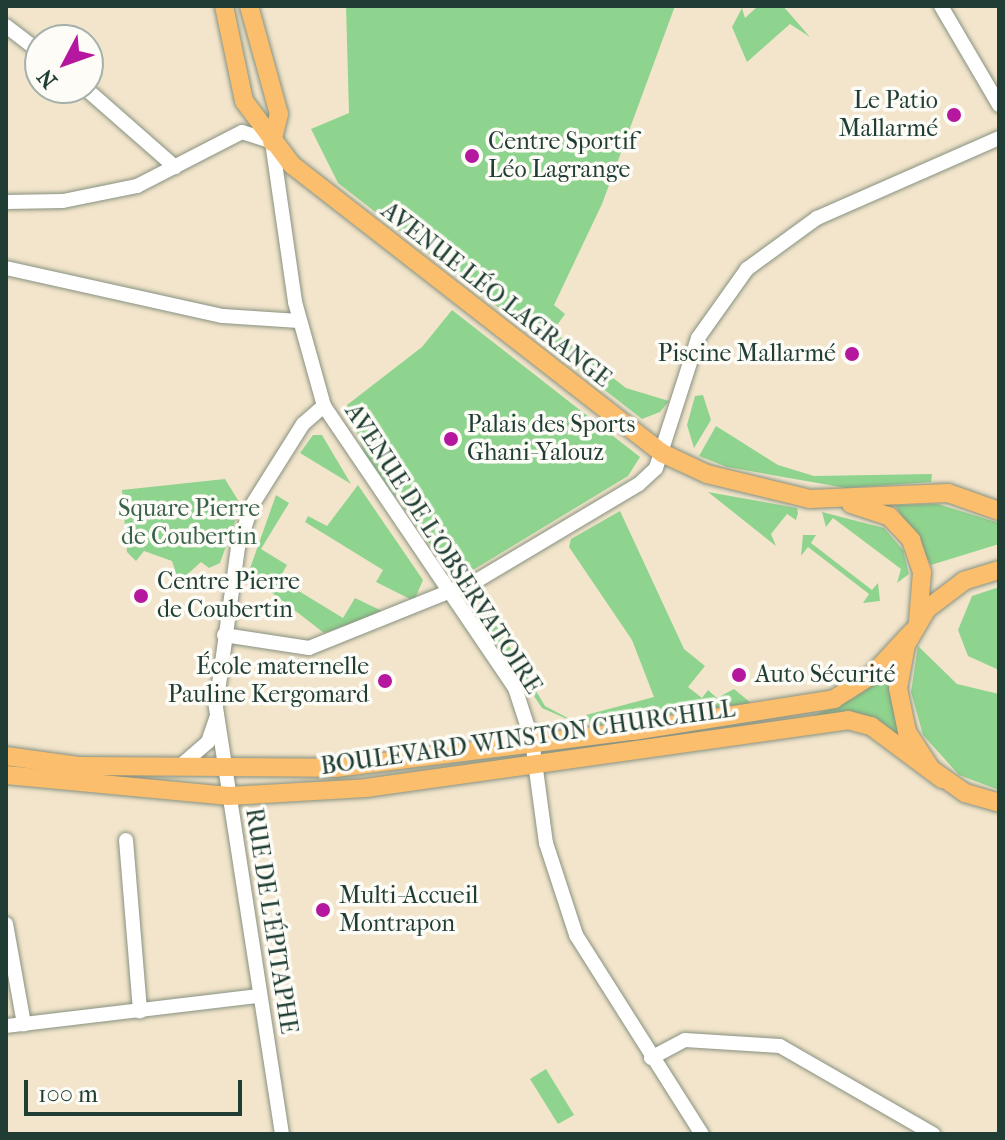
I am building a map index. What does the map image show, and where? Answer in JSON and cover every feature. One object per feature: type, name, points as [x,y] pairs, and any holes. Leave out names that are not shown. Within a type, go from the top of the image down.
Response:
[{"type":"main road","name":"AVENUE LÉO LAGRANGE","points":[[224,6],[244,101],[272,142],[310,182],[662,453],[755,489],[841,501],[889,516],[911,540],[922,572],[915,627],[899,703],[914,745],[942,779]]},
{"type":"main road","points":[[249,6],[279,114],[272,142]]},
{"type":"main road","name":"AVENUE LÉO LAGRANGE","points":[[841,501],[948,493],[999,511]]},
{"type":"main road","name":"BOULEVARD WINSTON CHURCHILL","points":[[6,756],[227,770],[335,768],[822,702],[854,690],[950,589],[999,570]]},
{"type":"main road","name":"BOULEVARD WINSTON CHURCHILL","points":[[6,775],[229,796],[366,788],[848,720],[871,726],[942,779]]},
{"type":"main road","points":[[942,779],[996,803]]},
{"type":"street","points":[[941,6],[999,105]]},
{"type":"street","points":[[6,26],[24,40]]},
{"type":"street","points":[[103,104],[175,167]]},
{"type":"street","points":[[6,202],[99,196],[175,167],[242,132],[272,142]]},
{"type":"street","points":[[224,635],[309,648],[450,593],[650,477],[662,453],[698,338],[747,269],[817,218],[999,138]]},
{"type":"street","name":"AVENUE DE L'OBSERVATOIRE","points":[[272,142],[299,321],[324,406],[515,688],[532,740],[546,843],[571,923],[651,1058],[702,1134]]},
{"type":"street","points":[[6,268],[223,316],[299,321]]},
{"type":"street","name":"RUE DE L'ÉPITAPHE","points":[[178,768],[208,742],[217,716],[224,635],[252,505],[303,424],[324,406]]},
{"type":"street","name":"RUE DE L'ÉPITAPHE","points":[[217,716],[258,996],[282,1134]]},
{"type":"street","points":[[126,840],[140,1011]]},
{"type":"street","points":[[6,924],[24,1024]]},
{"type":"street","points":[[6,1026],[258,996]]},
{"type":"street","points":[[651,1058],[685,1040],[780,1046],[933,1134]]},
{"type":"green space","name":"Centre Sportif Léo Lagrange","points":[[346,6],[675,6],[602,204],[554,305],[565,314],[553,331],[626,388],[669,401],[660,412],[642,419],[338,183],[311,129],[349,113]]},
{"type":"green space","points":[[758,6],[783,6],[810,37],[790,24],[747,62],[732,27],[742,8],[745,18]]},
{"type":"green space","name":"Palais des Sports Ghani-Yalouz","points":[[452,310],[640,457],[628,476],[468,573],[447,568],[364,453],[347,405],[422,347]]},
{"type":"green space","points":[[703,395],[711,420],[694,448],[687,425],[695,396]]},
{"type":"green space","points":[[716,426],[778,465],[814,476],[932,474],[931,482],[846,488],[727,467],[699,456]]},
{"type":"green space","points":[[313,435],[322,435],[351,484],[300,453]]},
{"type":"green space","name":"Square Pierre de Coubertin","points":[[225,479],[241,505],[220,563],[209,568],[201,562],[179,582],[172,561],[144,551],[136,561],[127,552],[122,490]]},
{"type":"green space","points":[[358,485],[423,580],[414,601],[376,582],[383,570],[305,522],[308,516],[327,526]]},
{"type":"green space","points":[[708,492],[797,508],[798,513],[796,520],[787,514],[771,534],[776,546]]},
{"type":"green space","points":[[276,495],[289,503],[261,549],[287,565],[279,579],[343,618],[355,598],[384,612],[324,633],[248,574]]},
{"type":"green space","points":[[938,504],[999,523],[999,544],[931,565],[895,505]]},
{"type":"green space","points":[[620,511],[684,649],[705,666],[688,687],[702,698],[708,690],[717,698],[734,689],[751,703],[591,726],[586,715],[654,697],[632,640],[569,547],[571,539]]},
{"type":"green space","points":[[822,512],[884,528],[903,550],[909,574],[897,583],[901,569],[833,518],[826,527]]},
{"type":"green space","points":[[803,535],[816,535],[811,543],[872,590],[878,583],[880,601],[863,603],[869,594],[808,547],[801,556]]},
{"type":"green space","points":[[999,587],[999,670],[968,656],[958,630],[972,596]]},
{"type":"green space","points":[[488,588],[482,601],[545,706],[583,726],[542,708],[476,609]]},
{"type":"green space","points":[[918,646],[957,684],[999,694],[999,790],[959,775],[923,735],[911,692]]},
{"type":"green space","points":[[890,668],[903,743],[812,716],[854,698]]},
{"type":"green space","points":[[546,1069],[574,1115],[558,1124],[530,1079]]},
{"type":"place","name":"Le Patio Mallarmé","points":[[954,115]]},
{"type":"place","name":"Centre Sportif Léo Lagrange","points":[[472,156]]},
{"type":"place","name":"Piscine Mallarmé","points":[[852,354]]},
{"type":"place","name":"Palais des Sports Ghani-Yalouz","points":[[451,439]]},
{"type":"place","name":"Centre Pierre de Coubertin","points":[[141,596]]},
{"type":"place","name":"Auto Sécurité","points":[[739,675]]},
{"type":"place","name":"École maternelle Pauline Kergomard","points":[[385,681]]},
{"type":"place","name":"Multi-Accueil Montrapon","points":[[323,910]]}]
